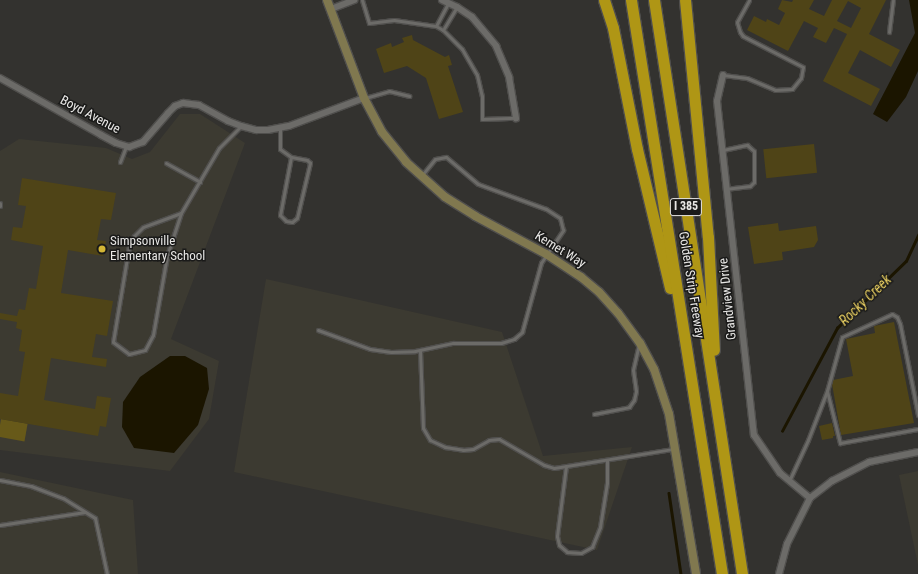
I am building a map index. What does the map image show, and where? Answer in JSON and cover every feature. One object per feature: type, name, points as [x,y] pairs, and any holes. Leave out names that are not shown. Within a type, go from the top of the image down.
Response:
[{"type":"highway","points":[[604,0],[613,28],[637,149],[690,369]]},
{"type":"highway","name":"Golden Strip Freeway","points":[[631,0],[722,574]]},
{"type":"highway","name":"Golden Strip Freeway","points":[[654,0],[742,574]]},
{"type":"highway","points":[[685,0],[708,237],[717,414]]},
{"type":"street","name":"Kemet Way","points":[[327,0],[364,98],[382,132],[406,162],[445,197],[475,216],[546,254],[581,277],[618,313],[640,343],[654,369],[669,414],[696,574]]},
{"type":"street","points":[[330,9],[354,0]]},
{"type":"street","points":[[445,1],[472,17],[496,46],[509,77],[516,118]]},
{"type":"street","name":"Grandview Drive","points":[[723,76],[717,101],[754,435],[780,474],[810,498]]},
{"type":"street","name":"Boyd Avenue","points":[[0,78],[101,135],[126,146],[135,146],[143,142],[175,106],[183,103],[199,105],[228,121],[241,126],[256,130],[268,130],[280,128],[364,98]]},
{"type":"street","points":[[779,574],[787,544],[810,498],[832,481],[869,462],[918,452]]},
{"type":"lane","points":[[362,0],[369,23],[394,20],[436,26],[443,30],[462,49],[477,75],[482,96],[482,119],[516,118]]},
{"type":"lane","points":[[723,76],[747,78],[775,90],[792,89],[801,78],[803,67],[743,36],[740,32],[738,22],[749,0]]},
{"type":"lane","points":[[889,32],[893,0]]},
{"type":"lane","points":[[436,26],[445,1]]},
{"type":"lane","points":[[443,30],[457,7]]},
{"type":"lane","points":[[364,98],[389,91],[409,96]]},
{"type":"lane","points":[[181,213],[143,227],[134,236],[129,246],[113,342],[129,354],[146,350],[153,334],[167,256],[181,213],[219,148],[241,126]]},
{"type":"lane","points":[[280,128],[280,149],[292,157],[307,160],[310,163],[297,218],[292,222],[286,220],[280,215],[292,157]]},
{"type":"lane","points":[[723,150],[747,145],[754,151],[754,182],[750,186],[727,189]]},
{"type":"lane","points":[[120,162],[126,146]]},
{"type":"lane","points":[[318,330],[370,349],[391,352],[420,350],[453,343],[501,343],[514,339],[522,332],[541,262],[563,230],[560,218],[546,209],[478,184],[446,157],[436,159],[420,176]]},
{"type":"lane","points":[[166,163],[200,182]]},
{"type":"lane","points":[[789,481],[828,391],[842,336],[892,314],[897,317],[900,324],[918,415]]},
{"type":"lane","points":[[594,414],[629,407],[634,400],[636,391],[633,370],[635,356],[640,343]]},
{"type":"lane","points":[[420,350],[423,428],[430,440],[445,447],[463,450],[473,449],[489,440],[499,439],[544,465],[554,468],[675,449]]},
{"type":"lane","points":[[828,391],[840,443],[918,429]]},
{"type":"lane","points":[[566,466],[557,536],[559,545],[567,552],[581,553],[592,548],[600,527],[607,483],[607,460]]},
{"type":"lane","points":[[0,480],[31,486],[63,498],[95,518],[107,574]]},
{"type":"lane","points":[[0,525],[85,512]]},
{"type":"shaded area","points":[[909,0],[918,0],[918,71],[906,97],[887,122],[873,114],[915,33]]},
{"type":"shaded area","name":"Simpsonville Elementary School","points":[[180,114],[200,114],[245,143],[171,339],[219,361],[209,419],[170,471],[0,450],[0,151],[19,139],[106,148],[132,159],[150,152]]},
{"type":"shaded area","points":[[266,279],[502,332],[543,456],[632,447],[597,550],[234,472]]},
{"type":"shaded area","points":[[170,356],[185,356],[207,368],[209,389],[198,425],[174,453],[134,448],[122,427],[123,402],[140,377]]},
{"type":"shaded area","points":[[1,419],[28,424],[24,441],[0,437]]},
{"type":"shaded area","points":[[918,471],[918,565],[899,475]]},
{"type":"shaded area","points":[[0,472],[133,500],[138,574],[0,574]]},
{"type":"building","points":[[782,0],[792,2],[793,0],[814,0],[809,9],[824,16],[832,0],[886,0],[869,34],[900,50],[891,67],[860,50],[848,73],[880,89],[871,106],[823,81],[847,34],[834,28],[826,43],[813,37],[818,28],[804,21],[788,51],[747,30],[754,16],[766,22],[767,19],[779,25],[785,13],[778,9]],"holes":[[[848,1],[861,8],[851,28],[837,21]]]},
{"type":"building","points":[[412,35],[413,40],[445,57],[449,55],[452,65],[448,66],[463,112],[439,119],[426,78],[407,66],[384,73],[376,49],[391,43],[392,47],[404,42],[402,38]]},
{"type":"building","points":[[814,144],[817,173],[766,178],[763,149]]},
{"type":"building","points":[[22,178],[116,193],[111,220],[101,219],[97,240],[106,241],[103,256],[68,250],[61,293],[113,301],[107,336],[96,334],[92,357],[107,359],[106,367],[51,358],[44,400],[95,409],[97,396],[111,398],[106,427],[100,426],[98,436],[0,419],[0,393],[18,396],[25,352],[19,351],[22,330],[16,328],[17,322],[0,319],[0,313],[17,316],[19,309],[25,310],[29,288],[36,289],[43,246],[11,240],[13,227],[22,228],[26,206],[18,205]]},
{"type":"building","points":[[778,223],[779,231],[816,226],[818,240],[814,247],[782,252],[783,260],[754,264],[748,227]]},
{"type":"building","points":[[894,322],[914,423],[841,435],[832,384],[833,380],[853,376],[846,339],[875,333],[874,326]]},
{"type":"building","points":[[832,423],[835,436],[833,436],[833,438],[822,440],[819,426]]},
{"type":"waterway","name":"Rocky Creek","points":[[782,431],[837,328],[906,261],[918,235]]},
{"type":"waterway","name":"Rocky Creek","points":[[669,493],[681,574]]},
{"type":"place","name":"Simpsonville Elementary School","points":[[102,249]]}]
